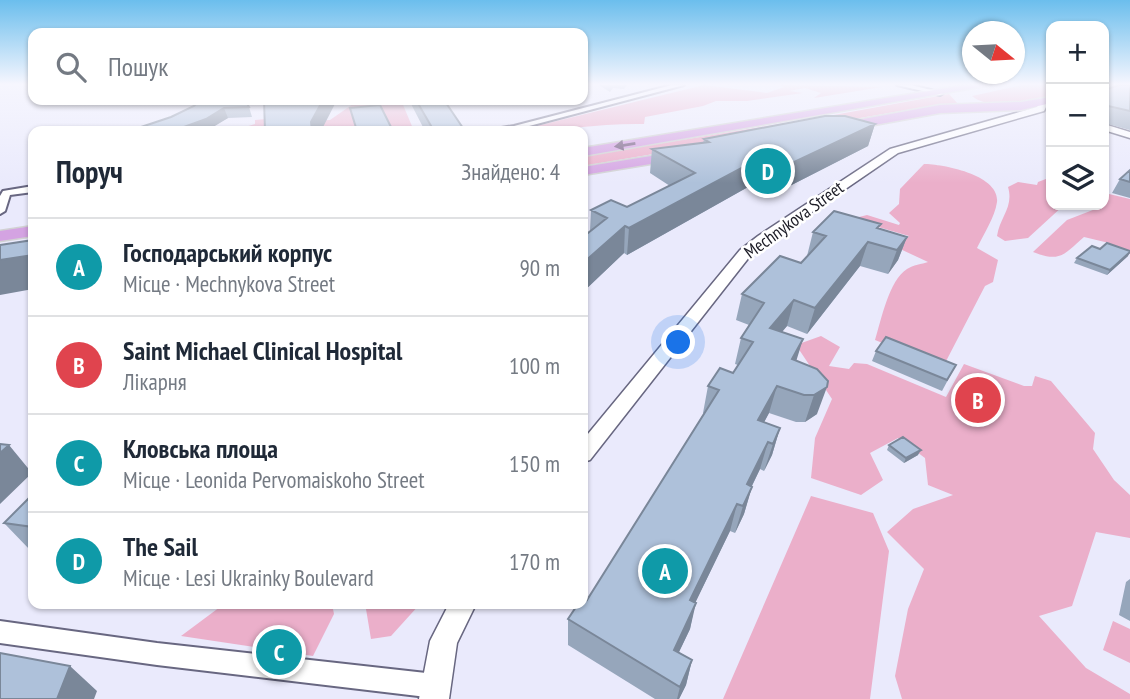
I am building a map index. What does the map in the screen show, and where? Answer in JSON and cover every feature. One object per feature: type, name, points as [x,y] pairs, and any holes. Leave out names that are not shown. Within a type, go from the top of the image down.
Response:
[{"type":"main road","points":[[588,151],[793,118],[815,129],[885,118]]},
{"type":"main road","points":[[982,118],[1000,121]]},
{"type":"main road","points":[[588,171],[703,152]]},
{"type":"main road","points":[[0,236],[28,232]]},
{"type":"street","points":[[522,126],[554,118]]},
{"type":"street","name":"Mechnykova Street","points":[[588,448],[745,253],[894,151],[971,118]]},
{"type":"street","points":[[1000,121],[1011,118]]},
{"type":"street","points":[[1109,129],[1130,135]]},
{"type":"street","points":[[0,211],[6,193],[28,190]]},
{"type":"street","points":[[0,632],[435,692],[444,641],[460,609]]},
{"type":"shaded area","points":[[282,118],[301,118],[302,121],[333,118],[408,118],[412,126],[248,126],[255,124],[255,120]]},
{"type":"shaded area","points":[[571,118],[645,118],[644,124],[536,126]]},
{"type":"shaded area","points":[[820,118],[862,118],[825,124],[812,119]]},
{"type":"shaded area","points":[[785,123],[792,123],[800,129],[588,165],[588,155]]},
{"type":"shaded area","points":[[924,164],[956,169],[980,178],[996,193],[997,202],[977,248],[998,260],[993,282],[985,286],[943,367],[875,340],[895,282],[907,269],[928,262],[898,248],[909,236],[851,219],[867,215],[899,225],[889,213],[899,204],[900,189]]},
{"type":"shaded area","points":[[1046,179],[1046,210],[1059,210],[1028,238],[1005,241],[997,236],[1008,206],[1008,187],[1018,182],[1037,185]]},
{"type":"shaded area","points":[[1109,194],[1130,199],[1130,254],[1109,243],[1084,237],[1056,257],[1033,252],[1067,220],[1093,210],[1109,210]]},
{"type":"shaded area","points":[[821,336],[840,347],[829,366],[849,369],[854,363],[867,364],[946,397],[964,364],[1024,386],[1032,386],[1035,376],[1051,381],[1095,433],[1093,449],[1114,480],[1130,495],[1130,538],[1096,532],[1072,606],[1039,616],[1086,668],[1130,694],[1130,699],[902,699],[895,676],[908,609],[924,569],[887,532],[913,509],[953,495],[928,485],[925,458],[898,438],[870,453],[883,480],[861,495],[811,478],[815,438],[832,399],[796,345]]},
{"type":"shaded area","points":[[811,496],[873,513],[889,551],[870,699],[723,699]]},
{"type":"shaded area","points":[[217,609],[333,609],[334,614],[313,656],[181,636]]},
{"type":"shaded area","points":[[366,609],[415,609],[391,636],[371,639]]},
{"type":"shaded area","points":[[1113,621],[1130,629],[1130,663],[1103,650]]},
{"type":"building","points":[[169,118],[208,118],[187,126],[144,126]]},
{"type":"building","points":[[265,118],[313,118],[311,126],[265,126]]},
{"type":"building","points":[[353,118],[386,118],[390,126],[355,126]]},
{"type":"building","points":[[426,118],[456,118],[462,126],[431,126]]},
{"type":"building","points":[[816,118],[851,118],[875,124],[773,172],[753,162],[629,228],[625,226],[588,259],[588,233],[607,218],[591,210],[611,200],[627,207],[695,173],[652,149],[709,142],[704,139]]},
{"type":"building","points":[[1130,170],[1130,182],[1120,179]]},
{"type":"building","points":[[834,211],[881,224],[877,228],[907,237],[897,250],[868,242],[815,308],[794,300],[770,328],[803,339],[792,359],[817,369],[828,381],[827,387],[814,395],[804,395],[777,386],[758,420],[780,428],[773,444],[768,442],[747,484],[752,487],[743,506],[737,504],[690,600],[696,603],[674,650],[692,660],[680,687],[568,619],[575,609],[588,609],[588,598],[719,390],[708,386],[720,368],[733,373],[753,342],[741,338],[764,303],[742,294],[780,256],[801,263],[826,236],[813,232]]},
{"type":"building","points":[[28,241],[28,256],[0,260],[0,245]]},
{"type":"building","points":[[1107,243],[1130,251],[1110,270],[1077,258],[1092,246],[1100,249]]},
{"type":"building","points":[[886,337],[956,365],[947,380],[876,351]]},
{"type":"building","points":[[903,437],[921,450],[906,458],[889,445]]},
{"type":"building","points":[[0,444],[9,445],[0,453]]},
{"type":"building","points":[[28,499],[28,526],[4,523]]},
{"type":"building","points":[[0,653],[70,666],[57,699],[0,699]]},
{"type":"place","name":"The Sail","points":[[768,171]]},
{"type":"place","name":"Saint Michael Clinical Hospital","points":[[978,400]]},
{"type":"place","name":"Господарський корпус","points":[[665,571]]},
{"type":"place","name":"Кловська площа","points":[[279,652]]}]
